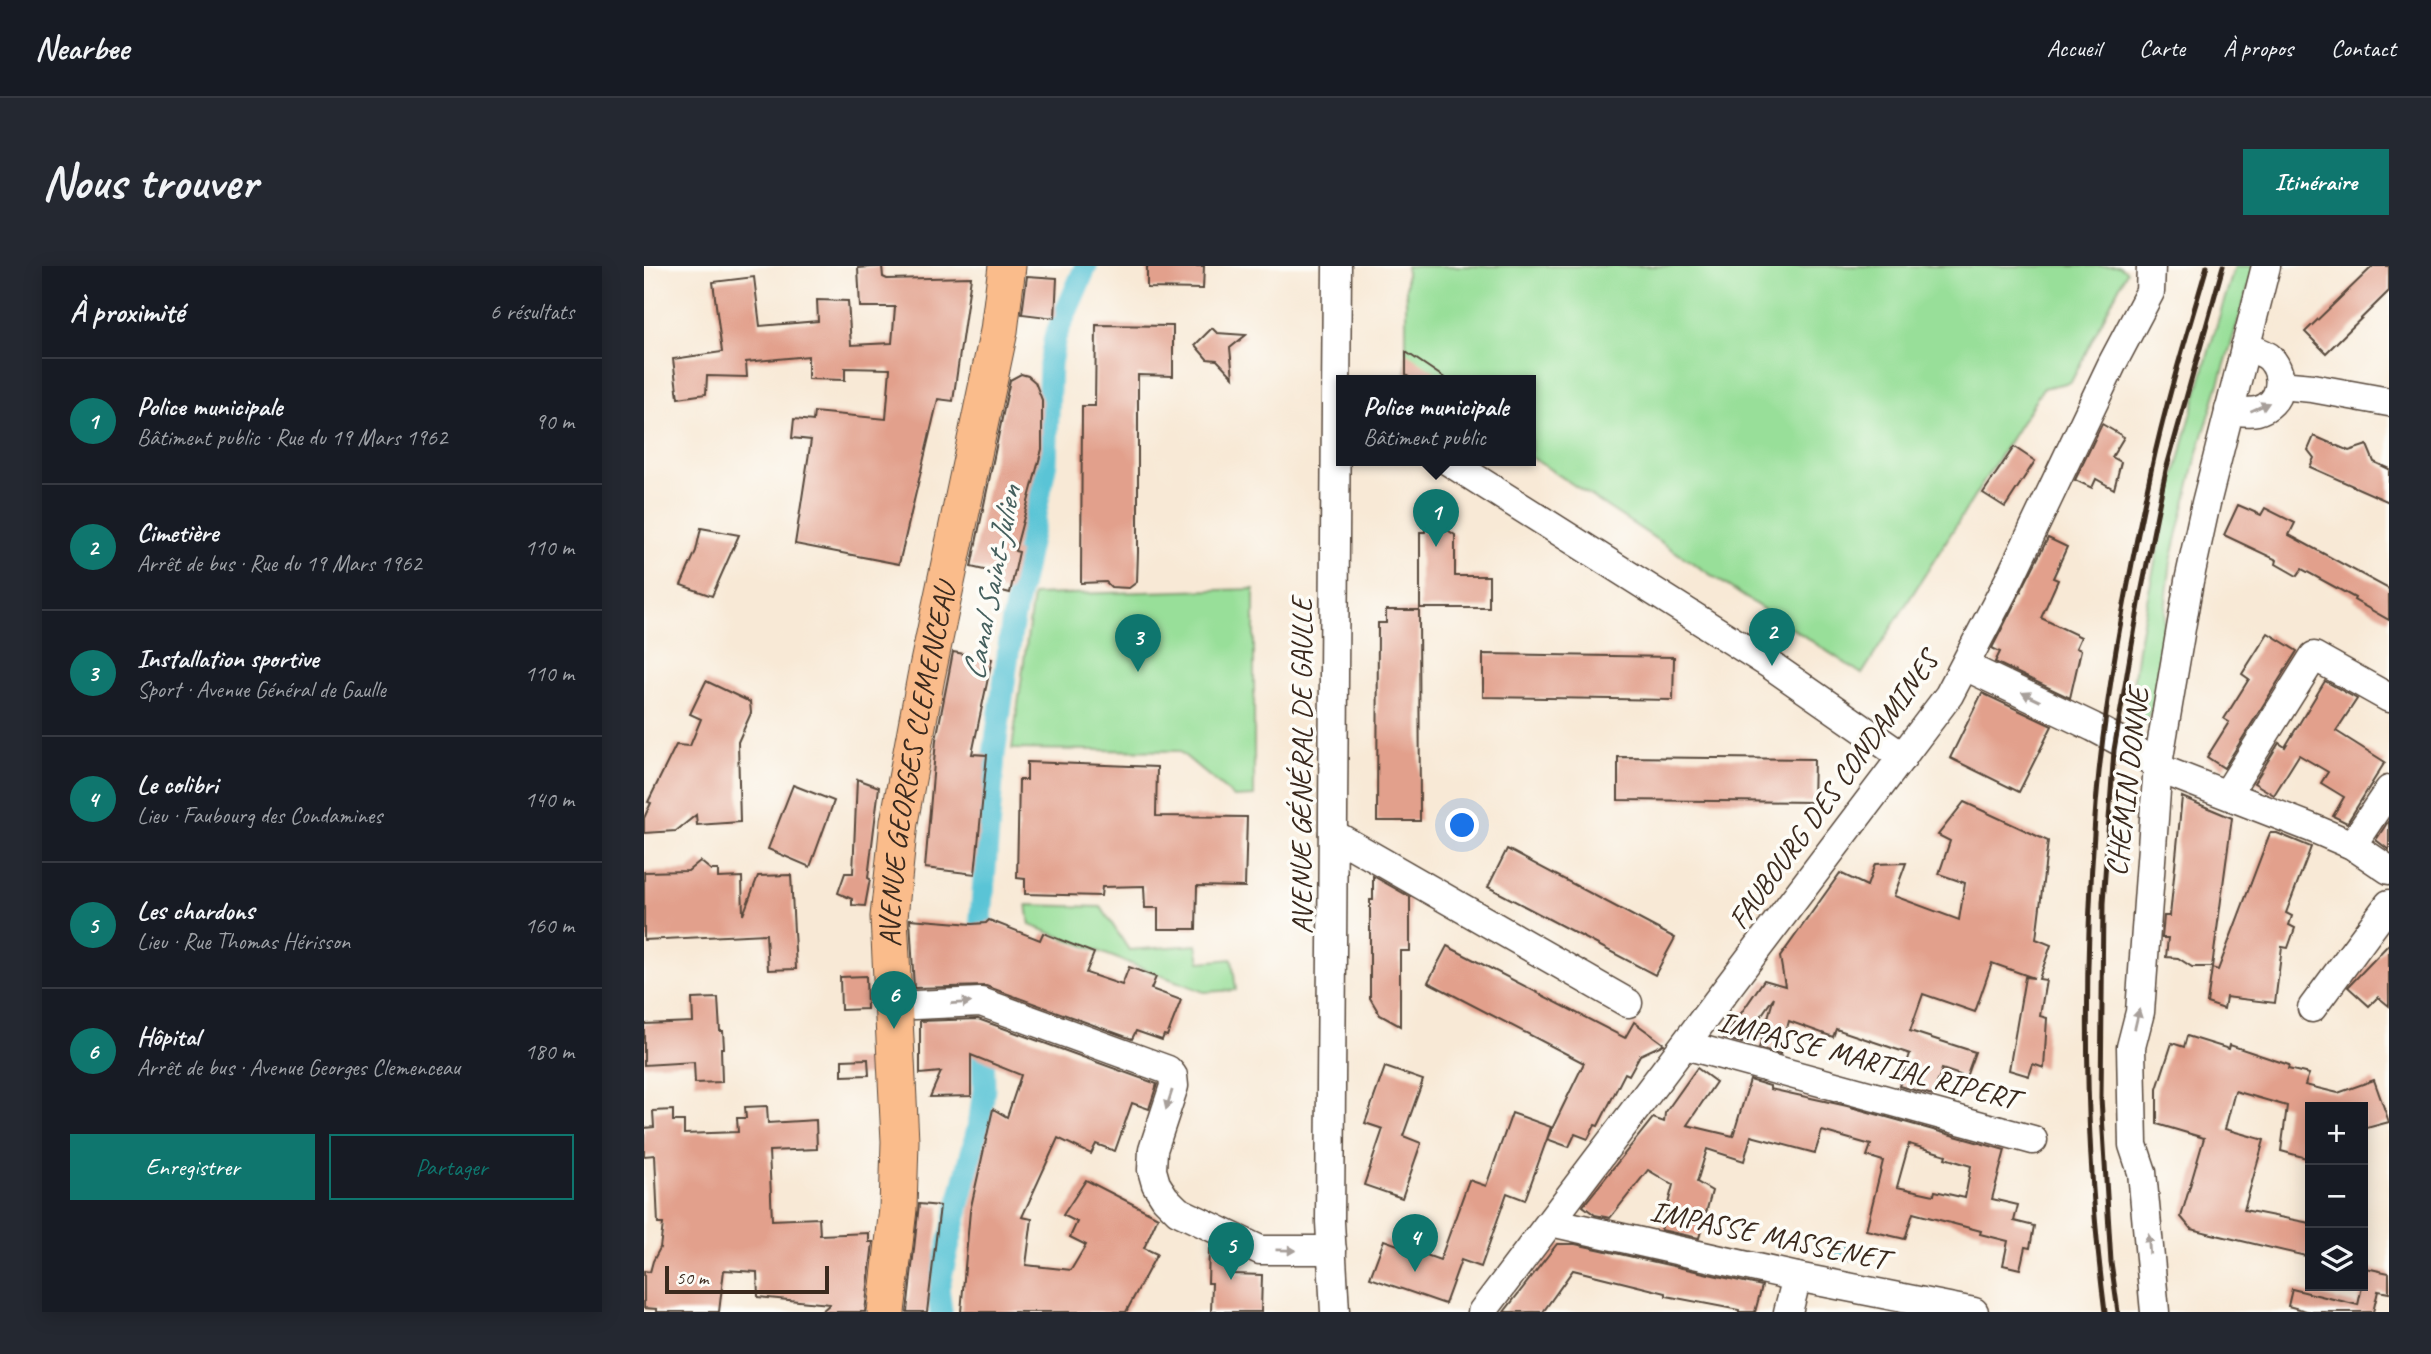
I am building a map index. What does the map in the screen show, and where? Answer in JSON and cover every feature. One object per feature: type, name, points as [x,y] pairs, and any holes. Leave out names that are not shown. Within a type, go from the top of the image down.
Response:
[{"type":"main road","name":"AVENUE GEORGES CLEMENCEAU","points":[[886,1312],[898,1209],[900,1141],[890,917],[899,822],[926,677],[999,331],[1007,266]]},
{"type":"street","name":"AVENUE GÉNÉRAL DE GAULLE","points":[[1337,266],[1338,375]]},
{"type":"street","name":"FAUBOURG DES CONDAMINES","points":[[1481,1310],[1551,1222],[1948,695],[2010,578],[2150,279],[2161,266]]},
{"type":"street","name":"CHEMIN DONNE","points":[[2155,1312],[2142,1172],[2133,1145],[2131,1047],[2140,1012],[2158,765],[2189,581],[2266,266]]},
{"type":"street","points":[[2230,410],[2260,411],[2277,395],[2280,385],[2279,370],[2268,356],[2245,347]]},
{"type":"street","points":[[2280,385],[2389,402]]},
{"type":"street","name":"AVENUE GÉNÉRAL DE GAULLE","points":[[1335,1312],[1332,1258],[1333,834],[1337,466]]},
{"type":"street","points":[[1456,466],[1773,666],[1903,757]]},
{"type":"street","points":[[2227,794],[2314,656],[2389,698]]},
{"type":"street","points":[[1965,666],[2093,727],[2168,772],[2351,845],[2389,870]]},
{"type":"street","points":[[2351,845],[2389,790]]},
{"type":"street","points":[[1333,834],[1628,1003]]},
{"type":"street","points":[[2312,1008],[2389,904]]},
{"type":"street","points":[[893,1006],[981,1002],[1168,1070],[1173,1076],[1174,1086],[1153,1150],[1152,1170],[1156,1184],[1165,1198],[1178,1211],[1260,1250],[1332,1258]]},
{"type":"street","name":"IMPASSE MARTIAL RIPERT","points":[[1685,1045],[2033,1140]]},
{"type":"street","name":"IMPASSE MASSENET","points":[[1551,1222],[1974,1312]]},
{"type":"street","name":"AVENUE GÉNÉRAL DE GAULLE","points":[[1332,1258],[1352,1312]]},
{"type":"street","points":[[1788,1312],[1797,1276]]},
{"type":"green space","points":[[1406,266],[2119,266],[2127,271],[2071,382],[2043,388],[1862,674],[1536,460],[1536,375],[1406,375]]},
{"type":"green space","points":[[2235,266],[2255,266],[2196,459],[2171,561],[2154,703],[2147,720],[2138,729],[2129,728],[2138,649],[2159,544],[2194,404]]},
{"type":"green space","points":[[1254,589],[1254,796],[1234,797],[1179,751],[1012,749],[1033,595]]},
{"type":"green space","points":[[1027,905],[1101,907],[1129,950],[1197,945],[1200,962],[1232,959],[1236,990],[1204,992],[1030,925]]},
{"type":"water","points":[[1833,1243],[1858,1248],[1856,1261],[1830,1255]]},
{"type":"building","points":[[882,266],[883,277],[887,279],[971,277],[953,401],[938,399],[899,564],[795,544],[811,440],[792,438],[794,419],[813,421],[814,412],[886,419],[890,369],[845,368],[845,380],[808,379],[808,356],[746,362],[747,377],[707,376],[706,394],[678,398],[673,359],[722,352],[713,282],[754,277],[760,326],[818,321],[817,300],[848,301],[851,345],[892,343],[895,307],[860,307],[858,268]]},
{"type":"building","points":[[1147,266],[1204,266],[1203,289],[1147,288]]},
{"type":"building","points":[[2373,266],[2389,266],[2389,291],[2326,353],[2305,332]]},
{"type":"building","points":[[1027,276],[1057,278],[1055,318],[1022,314]]},
{"type":"building","points":[[1096,325],[1173,326],[1173,376],[1138,375],[1137,582],[1129,588],[1111,587],[1106,582],[1081,583],[1082,406],[1095,406]]},
{"type":"building","points":[[1212,328],[1217,333],[1246,335],[1230,348],[1233,377],[1217,360],[1207,359],[1195,345]]},
{"type":"building","points":[[1406,352],[1440,375],[1406,375]]},
{"type":"building","points":[[1021,374],[1035,382],[1042,400],[1042,449],[1015,551],[1019,552],[1010,593],[994,589],[997,573],[971,567],[1010,380]]},
{"type":"building","points":[[2102,424],[2124,437],[2112,457],[2121,462],[2114,489],[2096,479],[2092,488],[2075,480]]},
{"type":"building","points":[[2314,436],[2349,451],[2367,445],[2374,462],[2389,469],[2389,502],[2310,467],[2314,458],[2308,450]]},
{"type":"building","points":[[2014,447],[2035,461],[2005,507],[1983,493]]},
{"type":"building","points":[[2238,505],[2261,515],[2265,508],[2295,523],[2289,535],[2389,589],[2389,620],[2302,569],[2297,576],[2276,564],[2277,560],[2224,535]]},
{"type":"building","points":[[1426,516],[1455,535],[1455,576],[1489,576],[1489,608],[1420,608],[1420,532],[1425,532]]},
{"type":"building","points":[[701,528],[739,535],[712,596],[681,585],[696,551]]},
{"type":"building","points":[[2048,538],[2067,547],[2053,578],[2058,580],[2041,618],[2081,637],[2076,648],[2081,650],[2070,698],[1995,662],[2000,652],[1992,648]]},
{"type":"building","points":[[1386,610],[1419,610],[1420,821],[1377,821],[1378,623],[1386,623]]},
{"type":"building","points":[[2268,633],[2297,651],[2224,768],[2207,757],[2229,722],[2224,719],[2249,679],[2242,674]]},
{"type":"building","points":[[953,652],[992,659],[972,754],[987,755],[975,874],[925,868],[936,740]]},
{"type":"building","points":[[1483,654],[1674,657],[1673,700],[1483,697]]},
{"type":"building","points":[[706,681],[750,702],[751,713],[738,742],[740,822],[697,825],[696,815],[676,831],[644,833],[644,818],[651,803],[648,802],[676,745],[690,746],[701,719],[690,714]]},
{"type":"building","points":[[2325,681],[2357,699],[2336,731],[2385,762],[2347,823],[2333,816],[2344,797],[2321,783],[2328,772],[2299,755],[2274,795],[2254,783],[2279,743],[2285,747]]},
{"type":"building","points":[[1982,693],[2052,726],[2019,792],[1950,758]]},
{"type":"building","points":[[1618,757],[1814,759],[1813,802],[1618,800]]},
{"type":"building","points":[[1027,762],[1157,767],[1156,816],[1247,817],[1245,887],[1197,886],[1196,929],[1158,929],[1158,908],[1145,908],[1144,886],[1102,887],[1101,896],[1025,894],[1025,879],[1017,878],[1019,780],[1027,780]]},
{"type":"building","points":[[857,779],[879,787],[865,906],[852,905],[852,899],[838,893],[845,873],[853,873]]},
{"type":"building","points":[[793,785],[834,801],[810,867],[768,849]]},
{"type":"building","points":[[2182,797],[2232,818],[2212,967],[2192,967],[2178,958],[2166,957],[2168,938],[2162,938],[2164,916],[2170,916]]},
{"type":"building","points":[[1964,802],[2048,841],[2036,939],[2051,945],[2039,979],[2046,980],[2040,1016],[2047,1018],[2044,1068],[2033,1064],[2029,1076],[2009,1070],[2025,977],[2034,978],[1992,963],[1975,1012],[1923,994],[1910,1031],[1975,1052],[1966,1077],[1942,1069],[1933,1095],[1899,1086],[1910,1054],[1836,1029],[1833,1037],[1789,1021],[1780,1054],[1759,1048],[1774,997],[1742,1043],[1724,1038],[1764,980],[1785,986],[1780,957],[1840,873],[1867,886],[1875,864],[1906,863],[1894,896],[1959,920],[1965,883],[1939,874],[1950,841],[1938,835]]},
{"type":"building","points":[[2389,820],[2389,850],[2376,840]]},
{"type":"building","points":[[2270,833],[2277,833],[2311,847],[2286,913],[2292,916],[2289,925],[2295,928],[2288,948],[2282,947],[2275,1003],[2226,997],[2224,1009],[2207,1003],[2212,968],[2218,970]]},
{"type":"building","points":[[1507,849],[1675,938],[1655,975],[1488,887]]},
{"type":"building","points":[[700,861],[711,870],[718,870],[718,878],[742,877],[743,915],[758,876],[791,875],[796,969],[768,970],[766,934],[644,940],[644,872],[688,871]]},
{"type":"building","points":[[1373,876],[1410,897],[1410,951],[1400,951],[1400,1026],[1380,1015],[1370,998],[1370,900],[1373,900]]},
{"type":"building","points":[[910,919],[972,924],[986,923],[989,920],[1040,940],[1043,933],[1094,953],[1086,973],[1122,985],[1129,967],[1156,977],[1151,989],[1181,1000],[1167,1036],[1164,1035],[1162,1040],[1136,1031],[1132,1039],[986,986],[914,988]]},
{"type":"building","points":[[2389,944],[2389,1006],[2378,997],[2369,1006],[2348,987]]},
{"type":"building","points":[[1447,946],[1625,1038],[1634,1022],[1664,1044],[1640,1055],[1629,1075],[1625,1073],[1598,1126],[1595,1125],[1588,1139],[1575,1134],[1569,1147],[1547,1139],[1584,1063],[1428,982]]},
{"type":"building","points":[[866,976],[867,1009],[841,1010],[840,977]]},
{"type":"building","points":[[718,998],[724,1048],[721,1048],[722,1082],[695,1083],[694,1062],[644,1065],[644,1024],[693,1022],[692,999]]},
{"type":"building","points":[[978,1019],[1157,1084],[1149,1109],[1132,1103],[1115,1151],[1096,1144],[1091,1154],[1058,1138],[1022,1217],[1032,1219],[1026,1265],[1071,1270],[1086,1245],[1070,1237],[1077,1222],[1063,1215],[1086,1180],[1158,1217],[1144,1248],[1157,1254],[1126,1312],[961,1312],[970,1211],[993,1109],[1007,1117],[1021,1075],[971,1055],[971,1096],[930,1097],[941,1072],[920,1074],[920,1021]]},
{"type":"building","points":[[2187,1036],[2229,1049],[2230,1045],[2289,1065],[2288,1069],[2309,1074],[2305,1085],[2338,1093],[2374,1080],[2389,1122],[2368,1128],[2368,1102],[2305,1102],[2305,1158],[2281,1151],[2287,1106],[2235,1091],[2225,1129],[2264,1140],[2244,1210],[2305,1222],[2305,1256],[2191,1229],[2181,1217],[2204,1138],[2157,1124],[2157,1089],[2172,1043],[2184,1047]]},
{"type":"building","points":[[868,1059],[869,1075],[842,1076],[842,1060]]},
{"type":"building","points":[[1385,1067],[1423,1080],[1403,1136],[1421,1143],[1402,1198],[1364,1185],[1383,1129],[1365,1123]]},
{"type":"building","points":[[1697,1068],[1716,1082],[1687,1125],[1733,1136],[1750,1080],[1770,1086],[1770,1089],[1847,1106],[2005,1150],[1992,1199],[2018,1205],[2014,1221],[2034,1226],[2030,1248],[2025,1247],[2020,1269],[2003,1265],[2008,1241],[1913,1213],[1905,1239],[1866,1230],[1883,1161],[1867,1156],[1871,1145],[1822,1131],[1815,1153],[1751,1136],[1744,1161],[1707,1149],[1697,1182],[1712,1191],[1699,1238],[1661,1230],[1673,1185],[1648,1170],[1610,1218],[1595,1215],[1583,1206],[1653,1118],[1664,1122],[1665,1113]],"holes":[[[1909,1144],[1946,1155],[1945,1158],[1971,1166],[1965,1198],[1935,1191],[1934,1195],[1897,1187]]]},
{"type":"building","points":[[767,1106],[768,1123],[816,1120],[817,1149],[769,1151],[772,1220],[819,1218],[820,1235],[869,1233],[869,1242],[873,1242],[865,1312],[821,1312],[830,1304],[758,1297],[757,1272],[724,1270],[719,1312],[657,1312],[657,1309],[644,1308],[644,1271],[650,1272],[660,1248],[663,1224],[658,1224],[655,1155],[644,1156],[644,1128],[654,1127],[653,1111],[673,1110],[673,1121],[684,1121],[684,1134],[738,1132],[737,1118],[746,1118],[745,1107]]},
{"type":"building","points":[[1512,1113],[1551,1127],[1525,1200],[1507,1193],[1481,1267],[1461,1260],[1445,1304],[1370,1278],[1384,1240],[1440,1260],[1469,1180],[1486,1186]]},
{"type":"building","points":[[919,1204],[940,1206],[927,1312],[907,1312]]},
{"type":"building","points":[[1557,1244],[1575,1244],[1762,1286],[1755,1312],[1739,1312],[1666,1296],[1666,1293],[1573,1270],[1543,1312],[1504,1312]]},
{"type":"building","points":[[1209,1249],[1219,1249],[1235,1256],[1234,1274],[1262,1275],[1261,1312],[1211,1312]]},
{"type":"building","points":[[2368,1268],[2389,1273],[2389,1293],[2378,1291],[2373,1312],[2310,1312],[2288,1306],[2292,1289],[2358,1305],[2361,1291],[2368,1291]]},
{"type":"waterway","name":"Canal Saint-Julien","points":[[981,918],[994,755],[1012,625],[1046,462],[1050,364],[1055,337],[1086,266]]},
{"type":"waterway","name":"Canal Saint-Julien","points":[[941,1312],[938,1288],[980,1120],[984,1089],[983,1046]]},
{"type":"railway","points":[[2105,1312],[2089,1127],[2087,1004],[2091,880],[2099,775],[2117,644],[2151,471],[2207,266]]},
{"type":"railway","points":[[2118,1312],[2111,1262],[2101,1098],[2103,903],[2114,750],[2140,598],[2166,470],[2223,266]]},
{"type":"place","name":"Police municipale","points":[[1436,547]]},
{"type":"place","name":"Cimetière","points":[[1772,666]]},
{"type":"place","name":"Installation sportive","points":[[1138,672]]},
{"type":"place","name":"Hôpital","points":[[894,1029]]},
{"type":"place","name":"Le colibri","points":[[1415,1272]]},
{"type":"place","name":"Les chardons","points":[[1231,1280]]}]
